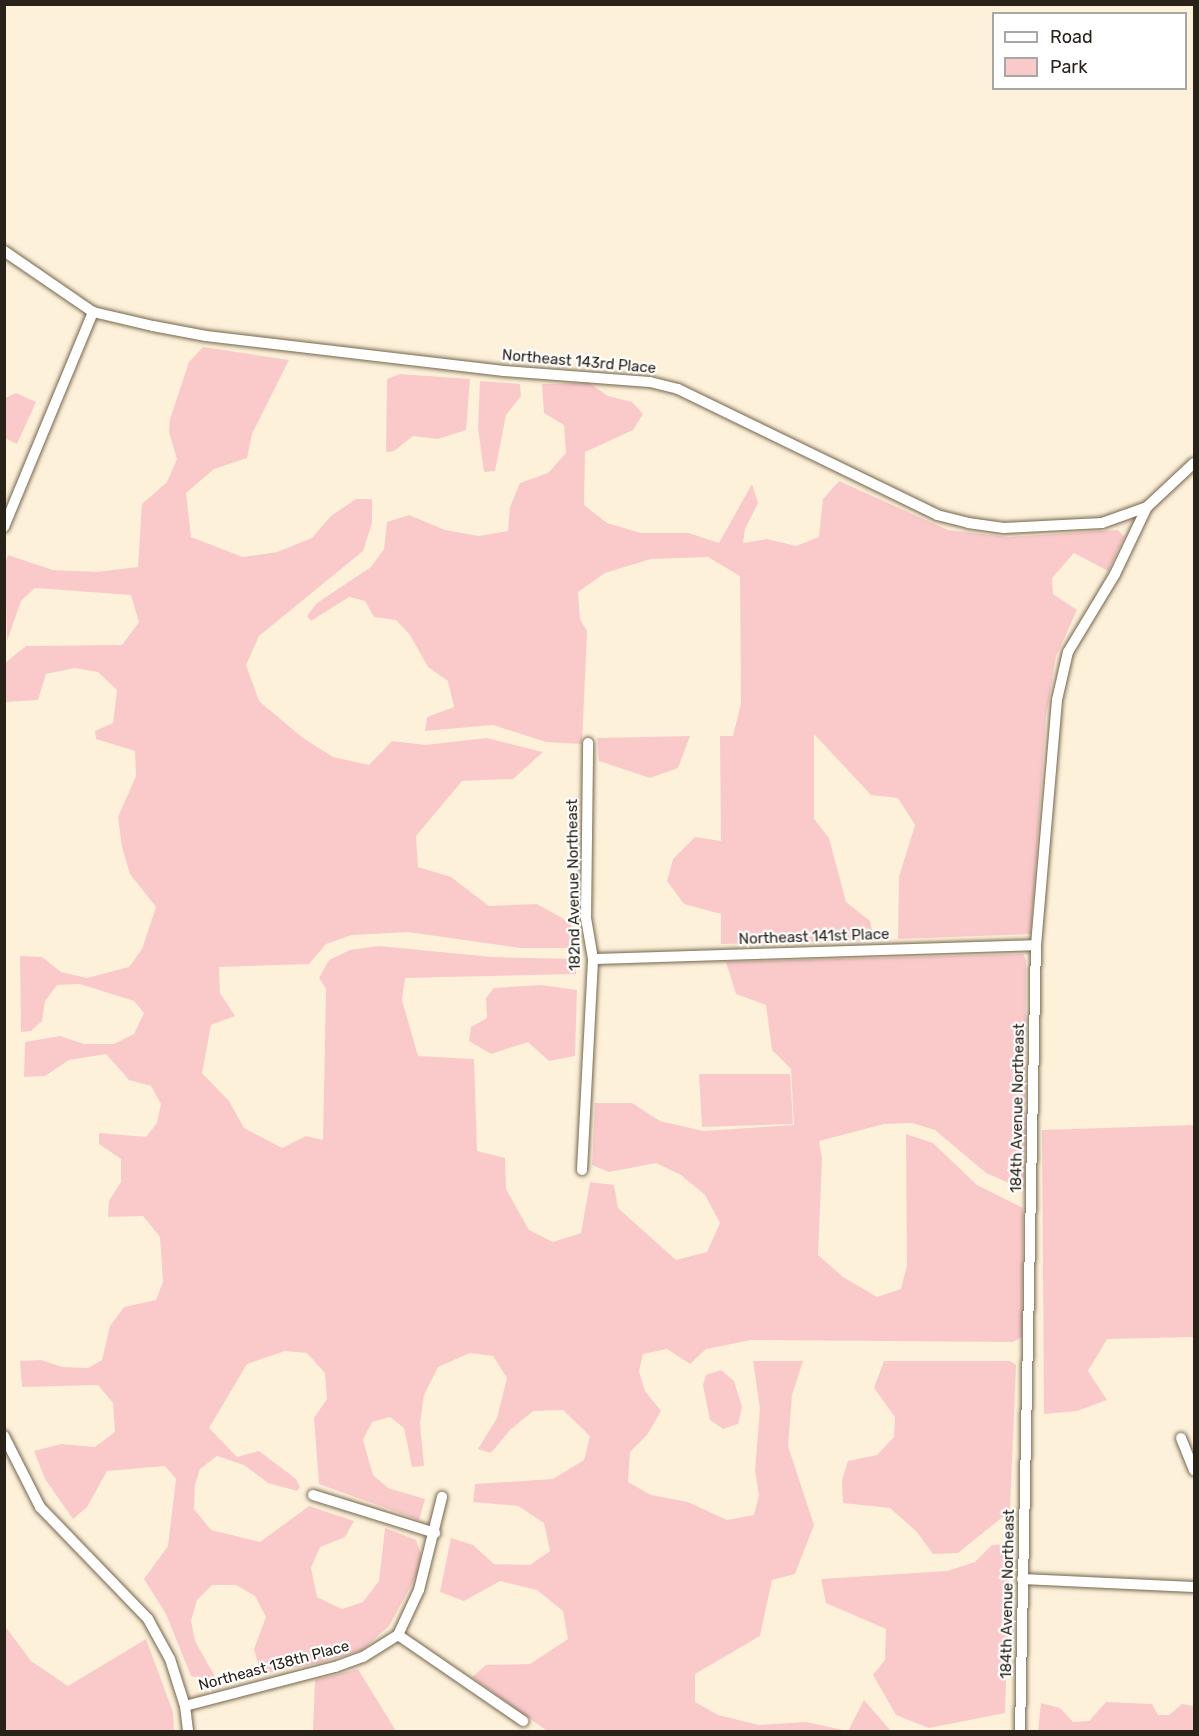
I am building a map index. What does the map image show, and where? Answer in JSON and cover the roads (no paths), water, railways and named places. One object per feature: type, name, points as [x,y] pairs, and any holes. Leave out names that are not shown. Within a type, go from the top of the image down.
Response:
[{"type":"street","name":"Northeast 143rd Place","points":[[4,251],[93,312],[206,336],[504,371],[650,382],[678,389],[936,515],[968,523],[1004,528],[1078,527],[1147,507],[1194,463]]},
{"type":"street","points":[[4,527],[93,312]]},
{"type":"street","name":"184th Avenue Northeast","points":[[1020,1731],[1036,945],[1057,700],[1068,652],[1116,574],[1147,507]]},
{"type":"street","name":"182nd Avenue Northeast","points":[[582,1170],[593,959],[586,918],[588,743]]},
{"type":"street","name":"Northeast 141st Place","points":[[593,959],[1036,945]]},
{"type":"street","points":[[4,1436],[40,1508],[148,1619],[170,1659],[185,1706],[188,1731]]},
{"type":"street","points":[[1181,1438],[1194,1471]]},
{"type":"street","points":[[313,1495],[435,1533]]},
{"type":"street","points":[[442,1497],[435,1533],[419,1590],[398,1635],[523,1721]]},
{"type":"street","points":[[1022,1578],[1194,1587]]},
{"type":"street","name":"Northeast 138th Place","points":[[185,1706],[335,1667],[363,1657],[398,1635]]}]
